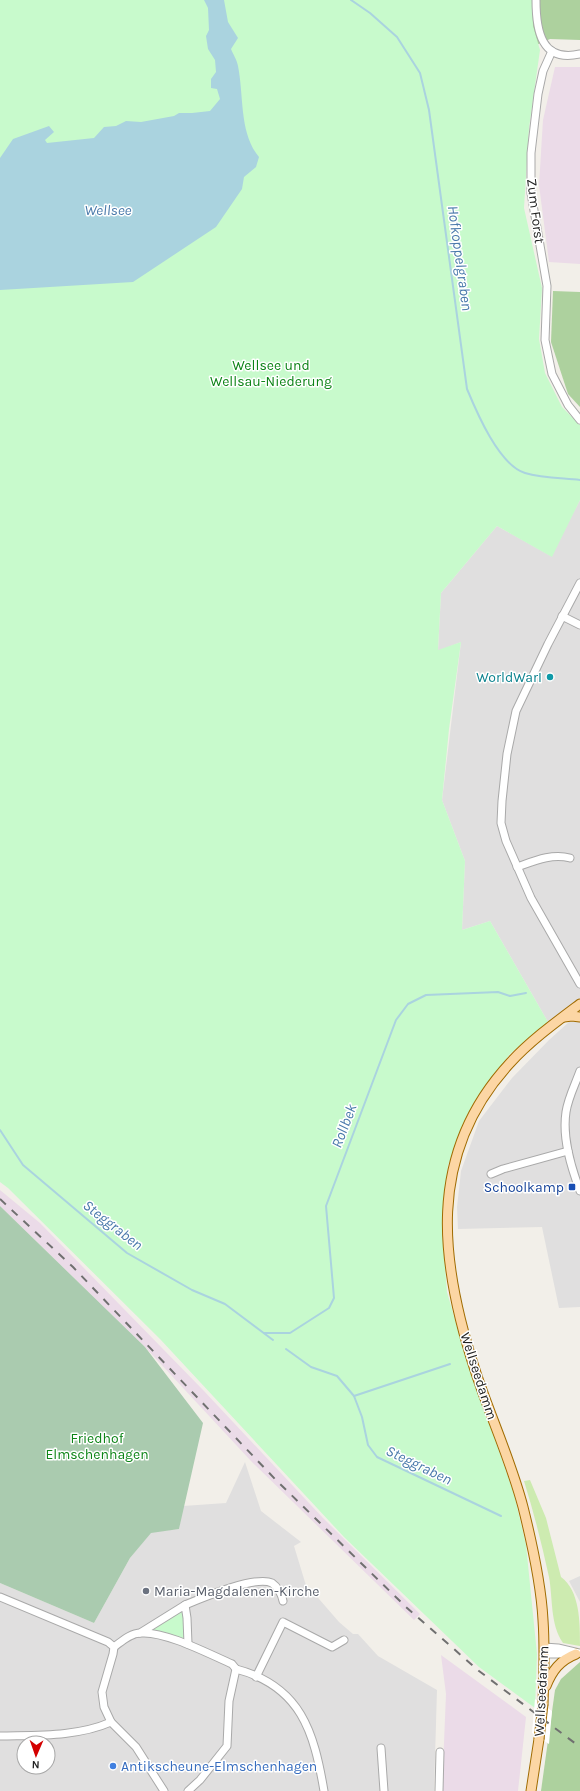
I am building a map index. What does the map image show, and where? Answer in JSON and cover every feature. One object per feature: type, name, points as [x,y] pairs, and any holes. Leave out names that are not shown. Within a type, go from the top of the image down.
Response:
[{"type":"main road","name":"Wellseedamm","points":[[530,1791],[543,1704],[544,1650],[542,1610],[523,1506],[477,1375],[463,1329],[452,1281],[447,1221],[449,1192],[453,1169],[464,1136],[478,1107],[488,1091],[509,1064],[580,1004]]},
{"type":"main road","points":[[562,1018],[572,1016],[580,1017]]},
{"type":"main road","points":[[543,1691],[556,1666],[565,1659],[578,1653]]},
{"type":"street","points":[[536,0],[536,18],[542,41],[552,51],[564,56],[580,54]]},
{"type":"street","name":"Zum Forst","points":[[552,51],[543,70],[538,94],[531,153],[531,193],[547,286],[546,347],[552,374],[568,404],[580,420]]},
{"type":"street","points":[[580,583],[562,616],[522,698],[512,727],[502,801],[501,823],[506,841],[531,898],[580,984]]},
{"type":"street","points":[[562,616],[580,625]]},
{"type":"street","points":[[517,867],[547,857],[562,856],[570,858]]},
{"type":"street","points":[[580,1071],[566,1112],[565,1127],[568,1151],[580,1191]]},
{"type":"street","points":[[491,1174],[502,1169],[568,1151]]},
{"type":"street","points":[[164,1791],[136,1747],[111,1722],[104,1707],[102,1692],[114,1648],[128,1637],[140,1633],[185,1605],[247,1583],[267,1582],[273,1584],[282,1594],[283,1601]]},
{"type":"street","points":[[0,1597],[108,1642],[114,1648]]},
{"type":"street","points":[[185,1605],[188,1618],[188,1644]]},
{"type":"street","points":[[256,1677],[284,1622],[332,1647],[344,1640]]},
{"type":"street","points":[[140,1633],[159,1636],[188,1644],[232,1664],[236,1669],[280,1689],[297,1708],[307,1725],[319,1761],[324,1791]]},
{"type":"street","points":[[544,1650],[578,1653]]},
{"type":"street","points":[[188,1791],[200,1780],[227,1746],[229,1701],[236,1669]]},
{"type":"street","points":[[0,1736],[68,1733],[98,1728],[111,1722]]},
{"type":"street","points":[[381,1748],[384,1791]]},
{"type":"street","points":[[439,1791],[440,1752]]},
{"type":"shaded area","points":[[555,67],[580,67],[580,264],[549,262],[539,185],[543,120]]},
{"type":"shaded area","points":[[580,500],[580,998],[548,1022],[490,921],[462,930],[465,861],[442,800],[461,642],[438,651],[441,593],[497,526],[551,556]]},
{"type":"shaded area","points":[[580,1021],[580,1307],[559,1308],[542,1227],[458,1229],[457,1207],[461,1171],[479,1121],[512,1078],[549,1040],[569,1022]]},
{"type":"shaded area","points":[[0,1190],[40,1223],[204,1391],[323,1518],[420,1614],[414,1620],[251,1461],[145,1347],[0,1206]]},
{"type":"shaded area","points":[[245,1462],[261,1511],[301,1542],[294,1546],[308,1592],[313,1592],[339,1622],[353,1634],[358,1634],[378,1656],[437,1690],[434,1791],[0,1791],[0,1583],[94,1623],[130,1558],[151,1532],[179,1529],[183,1506],[226,1503]]},
{"type":"shaded area","points":[[580,1576],[580,1602],[569,1581]]},
{"type":"shaded area","points":[[441,1655],[526,1717],[518,1791],[442,1791],[446,1694]]},
{"type":"green space","name":"Wellsee und Wellsau-Niederung","points":[[0,0],[532,0],[533,26],[540,50],[529,128],[524,208],[542,288],[539,339],[545,373],[562,407],[580,425],[580,500],[552,557],[497,526],[441,593],[438,650],[461,642],[449,729],[442,800],[465,861],[462,930],[490,921],[548,1022],[510,1054],[474,1102],[448,1165],[442,1230],[447,1292],[463,1348],[514,1494],[526,1545],[537,1654],[535,1708],[479,1667],[344,1537],[160,1339],[8,1188],[0,1182]]},
{"type":"green space","points":[[518,0],[580,0],[580,40],[550,39],[536,45]]},
{"type":"green space","points":[[553,291],[580,292],[580,407],[568,394],[551,342]]},
{"type":"green space","name":"Friedhof Elmschenhagen","points":[[0,1206],[145,1347],[203,1423],[179,1529],[151,1533],[130,1558],[94,1623],[0,1583]]},
{"type":"green space","points":[[530,1480],[546,1518],[561,1577],[572,1590],[578,1608],[580,1646],[563,1643],[556,1628],[549,1577],[538,1529],[524,1481]]},
{"type":"green space","points":[[179,1611],[185,1612],[186,1636],[181,1640],[153,1632],[150,1629]]},
{"type":"green space","points":[[580,1662],[580,1791],[541,1791],[555,1690],[561,1679]]},
{"type":"water","name":"Wellsee","points":[[204,0],[224,0],[228,22],[238,38],[231,49],[238,66],[245,126],[248,137],[259,157],[256,167],[244,177],[242,189],[216,227],[133,282],[0,290],[0,158],[13,139],[49,126],[54,132],[45,140],[47,143],[94,138],[104,127],[116,126],[126,121],[141,122],[174,116],[179,113],[210,111],[220,99],[217,89],[211,88],[211,79],[216,72],[215,60],[208,49],[206,36],[209,30],[208,8]]},
{"type":"pier","points":[[535,1699],[552,1711],[549,1744],[532,1733]]},
{"type":"waterway","name":"Hofkoppelgraben","points":[[351,0],[370,13],[397,37],[420,73],[429,110],[467,389],[483,424],[498,449],[506,460],[515,468],[525,473],[538,476],[580,480]]},
{"type":"waterway","name":"Rollbek","points":[[264,1333],[290,1333],[329,1308],[334,1298],[326,1206],[396,1020],[408,1004],[426,995],[498,992],[510,996],[526,993]]},
{"type":"waterway","name":"Steggraben","points":[[0,1130],[23,1165],[127,1253],[192,1290],[225,1304],[273,1340]]},
{"type":"waterway","name":"Steggraben","points":[[286,1349],[311,1367],[337,1376],[354,1396],[362,1417],[368,1445],[377,1457],[501,1516]]},
{"type":"waterway","points":[[354,1396],[450,1364]]},
{"type":"railway","points":[[0,1199],[73,1267],[275,1479],[406,1607],[479,1671],[580,1747]]},
{"type":"place","name":"WorldWarI","points":[[550,677]]},
{"type":"place","name":"Schoolkamp","points":[[572,1187]]},
{"type":"place","name":"Maria-Magdalenen-Kirche","points":[[146,1591]]},
{"type":"place","name":"Antikscheune-Elmschenhagen","points":[[113,1766]]}]
